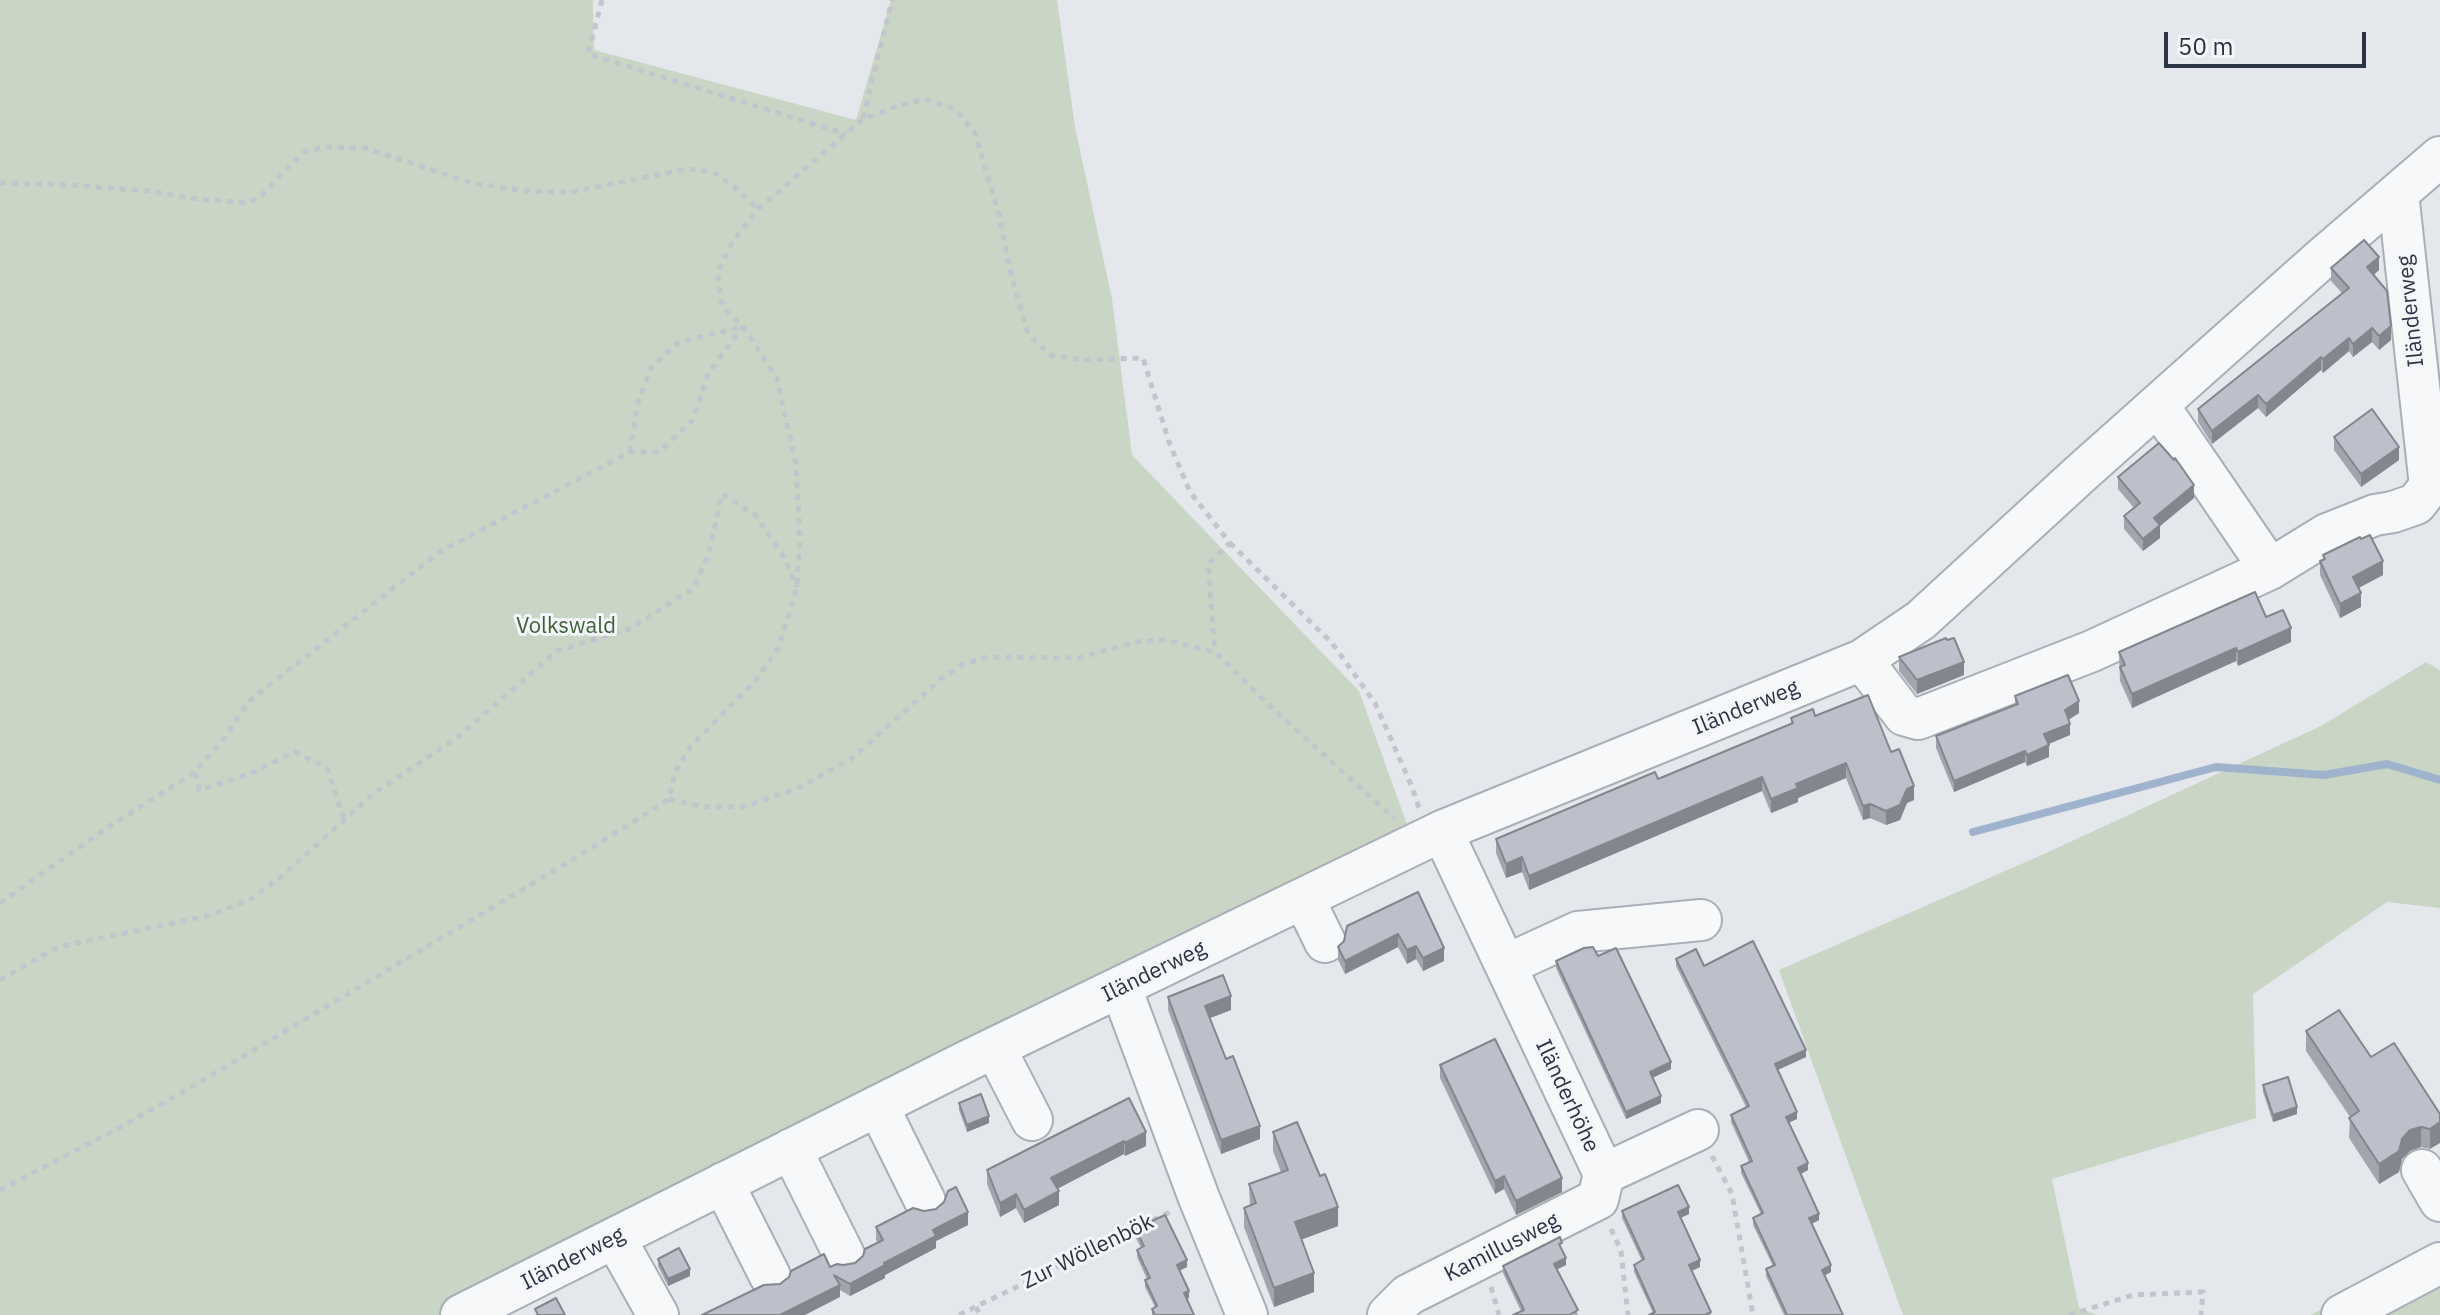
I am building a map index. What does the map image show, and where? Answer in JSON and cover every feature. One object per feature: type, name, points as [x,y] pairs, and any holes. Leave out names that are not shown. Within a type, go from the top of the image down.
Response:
[{"type":"street","name":"Iländerweg","points":[[461,1315],[995,1048],[1432,836],[1862,660],[1921,620],[2320,260],[2440,157]]},
{"type":"street","name":"Iländerweg","points":[[1862,660],[1904,715],[1918,719],[2092,651],[2270,569],[2327,534],[2375,515],[2416,504],[2430,486],[2398,193]]},
{"type":"street","points":[[2158,405],[2270,569]]},
{"type":"street","name":"Iländerhöhe","points":[[1432,836],[1506,965],[1601,1186],[1698,1130]]},
{"type":"street","points":[[1304,899],[1325,942]]},
{"type":"street","points":[[1506,965],[1578,932],[1701,920]]},
{"type":"street","points":[[1121,988],[1199,1198],[1247,1315]]},
{"type":"street","points":[[995,1048],[1032,1120]]},
{"type":"street","points":[[878,1106],[925,1201]]},
{"type":"street","points":[[802,1144],[853,1247]]},
{"type":"street","points":[[723,1183],[770,1276]]},
{"type":"street","name":"Kamillusweg","points":[[1388,1315],[1408,1295],[1601,1186]]},
{"type":"street","points":[[615,1238],[658,1315]]},
{"type":"street","points":[[2342,1315],[2440,1263]]},
{"type":"path","points":[[602,0],[588,54],[846,134]]},
{"type":"path","points":[[863,119],[892,0]]},
{"type":"path","points":[[669,799],[675,772],[691,746],[755,681],[778,649],[797,588],[800,541],[796,464],[777,379],[743,326],[726,311],[720,299],[718,272],[732,243],[758,209],[863,119],[924,99],[955,109],[975,133],[1028,334],[1050,355],[1083,360],[1143,358],[1169,442],[1190,492],[1230,543],[1332,643],[1375,703],[1432,836]]},
{"type":"path","points":[[0,183],[86,186],[249,203],[262,195],[306,151],[327,147],[365,148],[472,183],[525,191],[571,192],[688,169],[713,172],[758,209]]},
{"type":"path","points":[[0,903],[110,826],[195,772],[223,740],[249,701],[441,551],[630,452],[659,452],[693,420],[708,374],[743,326]]},
{"type":"path","points":[[630,452],[638,402],[652,366],[679,342],[743,326]]},
{"type":"path","points":[[0,980],[58,947],[211,915],[251,899],[281,877],[383,786],[458,737],[557,651],[631,628],[694,588],[709,552],[722,494],[754,514],[783,555],[797,588]]},
{"type":"path","points":[[1215,652],[1208,564],[1230,543]]},
{"type":"path","points":[[0,1190],[200,1082],[669,799],[704,807],[743,807],[796,789],[851,759],[942,678],[963,664],[988,657],[1078,658],[1135,642],[1165,640],[1215,652],[1334,766],[1432,836]]},
{"type":"path","points":[[195,772],[199,790],[249,774],[295,752],[327,768],[344,819]]},
{"type":"path","points":[[1698,1130],[1732,1194],[1753,1315]]},
{"type":"path","points":[[1601,1186],[1621,1251],[1628,1315]]},
{"type":"path","name":"Zur Wöllenbök","points":[[959,1315],[1199,1198]]},
{"type":"path","points":[[2069,1315],[2133,1295],[2203,1292],[2201,1315]]},
{"type":"path","points":[[976,1307],[980,1315]]},
{"type":"green space","name":"Volkswald","points":[[0,0],[593,0],[594,50],[856,120],[891,0],[1057,0],[1075,127],[1112,299],[1132,455],[1359,691],[1413,841],[459,1315],[0,1315]]},
{"type":"green space","points":[[2426,662],[2440,670],[2440,908],[2387,902],[2253,994],[2256,1118],[2052,1179],[2079,1308],[2097,1315],[1903,1315],[1779,970],[2044,854],[2321,726]]},
{"type":"green space","points":[[2440,1251],[2440,1315],[2310,1315],[2430,1257]]},
{"type":"building","points":[[2364,240],[2379,257],[2367,267],[2387,291],[2391,326],[2379,336],[2372,328],[2353,344],[2349,338],[2323,359],[2321,357],[2266,404],[2258,395],[2212,431],[2198,409],[2349,288],[2331,268]]},
{"type":"building","points":[[2372,409],[2399,447],[2361,474],[2334,437]]},
{"type":"building","points":[[2159,443],[2175,458],[2194,485],[2154,518],[2160,525],[2143,539],[2124,516],[2140,503],[2118,477]]},
{"type":"building","points":[[2370,535],[2383,561],[2353,577],[2361,593],[2340,604],[2320,561],[2325,559],[2323,555]]},
{"type":"building","points":[[2255,592],[2266,617],[2283,610],[2291,628],[2238,652],[2236,648],[2132,694],[2120,667],[2125,665],[2119,652]]},
{"type":"building","points":[[1946,638],[1954,638],[1964,662],[1917,680],[1899,657]]},
{"type":"building","points":[[2068,675],[2079,701],[2065,710],[2070,724],[2044,734],[2049,745],[2027,755],[2025,751],[1954,781],[1936,736],[2018,704],[2015,696]]},
{"type":"building","points":[[1868,695],[1891,752],[1899,749],[1914,786],[1907,789],[1900,805],[1886,811],[1870,804],[1863,806],[1846,763],[1796,784],[1798,788],[1771,799],[1762,777],[1529,876],[1522,857],[1506,864],[1496,839],[1655,772],[1658,779],[1793,723],[1791,718],[1813,709],[1815,716]]},
{"type":"building","points":[[1418,892],[1444,948],[1423,958],[1416,946],[1407,950],[1398,934],[1345,961],[1338,947],[1344,941],[1347,926]]},
{"type":"building","points":[[1753,941],[1806,1050],[1775,1064],[1797,1112],[1786,1117],[1808,1163],[1798,1168],[1819,1214],[1809,1218],[1831,1265],[1822,1270],[1843,1315],[1787,1315],[1766,1269],[1775,1265],[1753,1218],[1763,1213],[1741,1166],[1752,1161],[1731,1115],[1749,1106],[1676,959],[1696,949],[1704,966]]},
{"type":"building","points":[[1593,947],[1598,956],[1616,948],[1671,1062],[1650,1072],[1661,1096],[1626,1112],[1556,961]]},
{"type":"building","points":[[1223,975],[1231,996],[1205,1006],[1226,1059],[1233,1056],[1260,1126],[1221,1140],[1168,997]]},
{"type":"building","points":[[2339,1010],[2371,1057],[2394,1043],[2440,1114],[2440,1122],[2430,1129],[2421,1127],[2410,1130],[2402,1139],[2399,1151],[2379,1164],[2349,1118],[2359,1111],[2306,1031]]},
{"type":"building","points":[[1495,1039],[1562,1178],[1516,1201],[1504,1176],[1495,1181],[1440,1065]]},
{"type":"building","points":[[2288,1077],[2297,1107],[2273,1115],[2263,1085]]},
{"type":"building","points":[[981,1094],[989,1116],[967,1125],[959,1103]]},
{"type":"building","points":[[1129,1098],[1146,1132],[1051,1178],[1059,1191],[1024,1210],[1016,1194],[1000,1203],[987,1170]]},
{"type":"building","points":[[1297,1122],[1320,1176],[1325,1174],[1338,1207],[1295,1222],[1314,1273],[1274,1288],[1244,1208],[1256,1203],[1249,1184],[1288,1170],[1273,1132]]},
{"type":"building","points":[[1678,1185],[1689,1207],[1678,1212],[1700,1260],[1689,1265],[1711,1312],[1705,1315],[1649,1315],[1655,1312],[1634,1265],[1644,1259],[1622,1211]]},
{"type":"building","points":[[956,1187],[968,1212],[933,1230],[936,1236],[850,1284],[834,1275],[840,1285],[780,1315],[702,1315],[764,1285],[780,1284],[791,1271],[824,1254],[830,1267],[855,1263],[863,1256],[865,1249],[883,1240],[876,1227],[913,1208],[924,1211],[936,1209],[944,1202],[948,1191]]},
{"type":"building","points":[[1165,1215],[1187,1260],[1177,1265],[1189,1291],[1184,1293],[1194,1315],[1155,1315],[1152,1309],[1157,1306],[1145,1280],[1150,1278],[1137,1250],[1144,1246],[1135,1229]]},
{"type":"building","points":[[1560,1237],[1562,1243],[1559,1244],[1566,1258],[1554,1264],[1578,1310],[1569,1315],[1513,1315],[1524,1310],[1503,1266]]},
{"type":"building","points":[[679,1248],[690,1269],[668,1279],[658,1259]]},
{"type":"building","points":[[556,1298],[565,1315],[538,1315],[535,1309]]},
{"type":"waterway","points":[[1973,832],[2216,767],[2324,775],[2387,764],[2440,780]]}]
